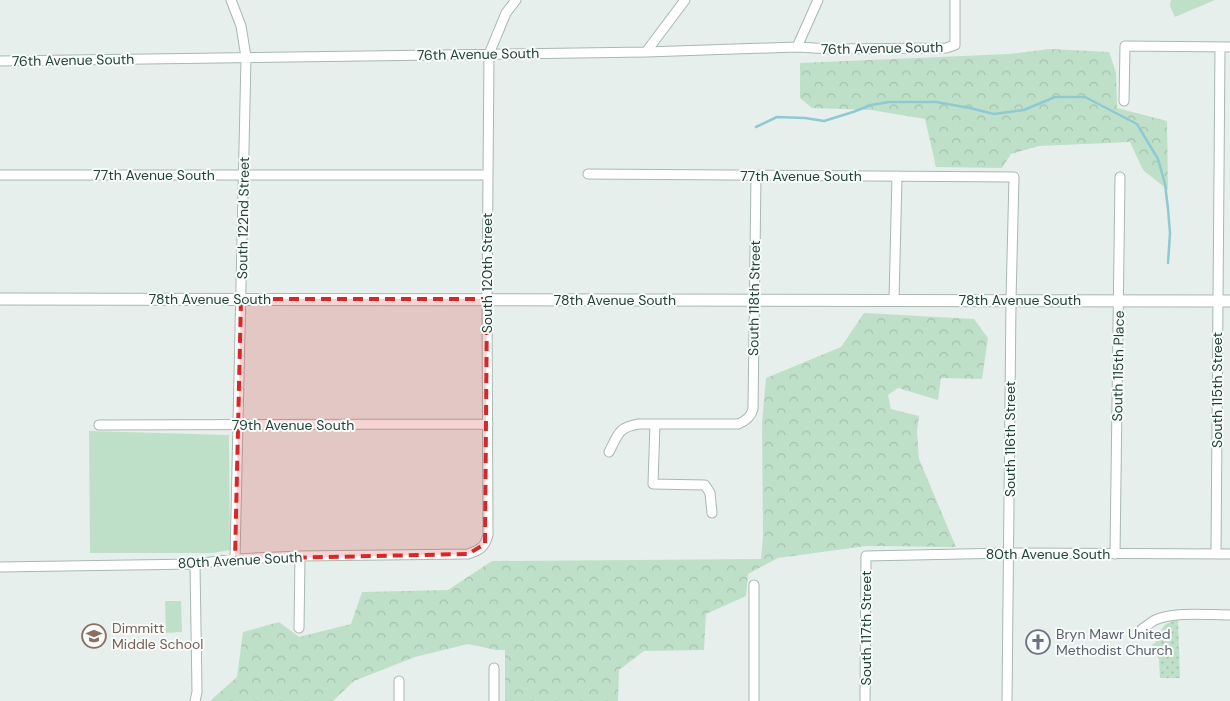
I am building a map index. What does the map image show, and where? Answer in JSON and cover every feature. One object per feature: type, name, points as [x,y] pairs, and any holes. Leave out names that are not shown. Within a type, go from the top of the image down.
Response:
[{"type":"street","name":"South 122nd Street","points":[[231,0],[241,26],[246,56],[235,559]]},
{"type":"street","name":"South 120th Street","points":[[479,550],[485,544],[488,534],[489,54],[506,13],[516,0]]},
{"type":"street","points":[[646,52],[685,0]]},
{"type":"street","points":[[796,47],[818,0]]},
{"type":"street","name":"76th Avenue South","points":[[0,61],[246,56],[646,52],[796,47],[831,50],[946,48],[955,45],[955,0]]},
{"type":"street","points":[[1124,101],[1125,46],[1230,46]]},
{"type":"street","name":"South 115th Street","points":[[1216,554],[1220,46]]},
{"type":"street","name":"77th Avenue South","points":[[0,174],[488,175]]},
{"type":"street","name":"77th Avenue South","points":[[588,174],[1014,177]]},
{"type":"street","name":"South 118th Street","points":[[655,424],[738,424],[748,418],[753,409],[756,176]]},
{"type":"street","points":[[894,301],[897,176]]},
{"type":"street","name":"South 116th Street","points":[[1008,701],[1011,300],[1014,177]]},
{"type":"street","name":"South 115th Place","points":[[1115,554],[1120,177]]},
{"type":"street","name":"78th Avenue South","points":[[0,299],[1230,301]]},
{"type":"street","name":"79th Avenue South","points":[[99,425],[488,424]]},
{"type":"street","points":[[609,452],[619,432],[624,427],[639,424],[655,424],[653,484],[705,484],[710,493],[712,514]]},
{"type":"street","name":"80th Avenue South","points":[[0,567],[195,564],[235,559],[300,556],[468,554],[479,550]]},
{"type":"street","name":"80th Avenue South","points":[[866,556],[1010,553],[1230,554]]},
{"type":"street","points":[[299,628],[300,556]]},
{"type":"street","name":"South 117th Street","points":[[865,701],[866,556]]},
{"type":"street","points":[[195,564],[197,692],[195,701]]},
{"type":"street","points":[[754,585],[754,701]]},
{"type":"street","points":[[1142,629],[1156,620],[1165,617],[1230,615]]},
{"type":"street","points":[[494,668],[494,701]]},
{"type":"street","points":[[399,681],[399,701]]},
{"type":"highlighted area","points":[[241,299],[487,299],[485,544],[468,554],[235,559]]},
{"type":"green space","points":[[1171,0],[1215,0],[1175,17],[1170,6]]},
{"type":"green space","points":[[1050,49],[1109,52],[1116,72],[1117,108],[1167,121],[1168,190],[1143,170],[1130,142],[1039,146],[1011,154],[1002,168],[936,167],[925,119],[871,110],[812,108],[800,98],[800,63],[1009,54]]},
{"type":"green space","points":[[864,313],[974,319],[988,338],[982,379],[941,378],[938,400],[898,388],[888,395],[891,409],[919,416],[917,431],[919,459],[956,547],[866,546],[778,558],[748,574],[746,596],[706,614],[704,650],[644,651],[619,670],[618,701],[505,701],[505,650],[468,644],[415,657],[354,681],[333,701],[210,701],[237,677],[243,632],[279,622],[299,637],[351,624],[362,592],[448,590],[492,561],[761,559],[763,536],[762,423],[766,378],[841,347]]},
{"type":"green space","points":[[89,431],[229,435],[230,550],[213,553],[90,553]]},
{"type":"green space","points":[[165,601],[181,601],[182,632],[166,633]]},
{"type":"green space","points":[[1178,620],[1180,678],[1160,678],[1159,659],[1152,645],[1159,638],[1163,627],[1170,622]]},
{"type":"waterway","points":[[756,127],[777,117],[824,121],[871,105],[889,102],[936,102],[994,114],[1024,110],[1055,97],[1085,97],[1137,124],[1158,159],[1165,184],[1168,209],[1170,233],[1168,263]]},
{"type":"place","name":"Dimmitt Middle School","points":[[94,636]]},
{"type":"place","name":"Bryn Mawr United Methodist Church","points":[[1038,642]]}]
